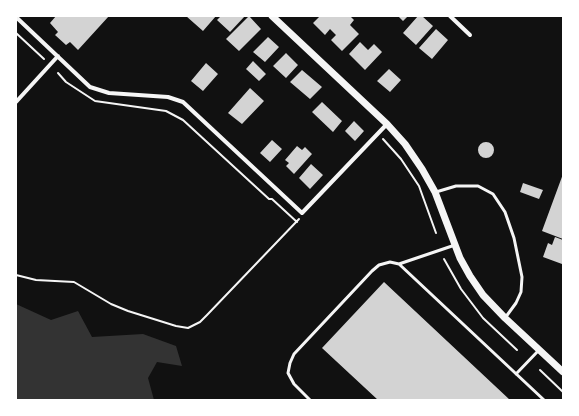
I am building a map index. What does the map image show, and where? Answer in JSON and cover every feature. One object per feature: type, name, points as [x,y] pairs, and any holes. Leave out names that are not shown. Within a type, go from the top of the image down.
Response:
[{"type":"street","points":[[272,16],[388,124],[405,144],[422,168],[435,192],[455,245],[470,276],[483,295],[505,318],[563,372]]},
{"type":"street","points":[[450,16],[470,35]]},
{"type":"street","points":[[16,17],[90,86],[109,93],[168,97],[183,102],[302,213],[388,124]]},
{"type":"street","points":[[16,102],[58,56]]},
{"type":"lane","points":[[435,192],[456,186],[478,186],[493,194],[505,212],[514,238],[522,277],[520,292],[516,303],[505,318]]},
{"type":"lane","points":[[399,264],[455,245]]},
{"type":"lane","points":[[310,400],[294,384],[288,373],[294,354],[372,271],[379,265],[390,262],[399,264],[544,400]]},
{"type":"lane","points":[[516,374],[539,350]]},
{"type":"path","points":[[16,33],[44,59]]},
{"type":"path","points":[[58,73],[72,86],[95,101],[166,111],[184,120],[269,199],[272,199],[297,222]]},
{"type":"path","points":[[382,138],[401,159],[419,186],[436,233]]},
{"type":"path","points":[[16,275],[36,280],[74,282],[111,304],[128,311],[176,326],[188,328],[200,322],[207,316],[297,222],[302,213]]},
{"type":"path","points":[[444,258],[461,289],[483,318],[517,350]]},
{"type":"path","points":[[540,370],[563,392]]},
{"type":"shaded area","points":[[16,304],[51,320],[78,311],[92,337],[143,334],[176,346],[182,366],[157,362],[148,378],[154,400],[16,400]]},
{"type":"building","points":[[56,16],[109,16],[78,50],[70,42],[66,45],[55,35],[58,32],[50,23]]},
{"type":"building","points":[[186,16],[216,16],[203,31]]},
{"type":"building","points":[[221,16],[245,16],[230,32],[217,20]]},
{"type":"building","points":[[249,16],[261,29],[239,51],[226,39]]},
{"type":"building","points":[[320,16],[350,16],[354,20],[350,25],[359,34],[342,51],[331,40],[336,35],[330,29],[325,35],[313,23]]},
{"type":"building","points":[[398,16],[408,16],[403,21]]},
{"type":"building","points":[[418,16],[422,16],[433,26],[416,45],[403,33]]},
{"type":"building","points":[[436,29],[448,40],[432,59],[419,48]]},
{"type":"building","points":[[268,37],[279,47],[265,62],[253,52]]},
{"type":"building","points":[[360,42],[368,50],[374,44],[382,52],[365,70],[349,54]]},
{"type":"building","points":[[286,53],[298,65],[286,78],[273,66]]},
{"type":"building","points":[[253,61],[266,74],[259,81],[246,69]]},
{"type":"building","points":[[206,63],[218,74],[203,91],[191,81]]},
{"type":"building","points":[[389,69],[401,80],[390,92],[377,81]]},
{"type":"building","points":[[302,70],[322,87],[310,99],[290,82]]},
{"type":"building","points":[[250,88],[264,101],[242,124],[228,113]]},
{"type":"building","points":[[322,102],[342,121],[333,132],[312,112]]},
{"type":"building","points":[[354,121],[364,131],[355,141],[345,131]]},
{"type":"building","points":[[272,140],[282,149],[270,162],[260,153]]},
{"type":"building","points":[[483,142],[489,142],[494,147],[492,156],[489,158],[483,158],[478,153],[478,147]]},
{"type":"building","points":[[297,146],[302,150],[305,147],[312,154],[294,174],[286,166],[289,163],[285,160]]},
{"type":"building","points":[[311,164],[323,175],[310,189],[299,178]]},
{"type":"building","points":[[563,174],[563,239],[542,231]]},
{"type":"building","points":[[523,183],[543,190],[539,199],[520,192]]},
{"type":"building","points":[[555,237],[563,240],[562,264],[543,257],[548,243],[552,245]]},
{"type":"building","points":[[384,282],[510,400],[378,400],[322,348]]}]
